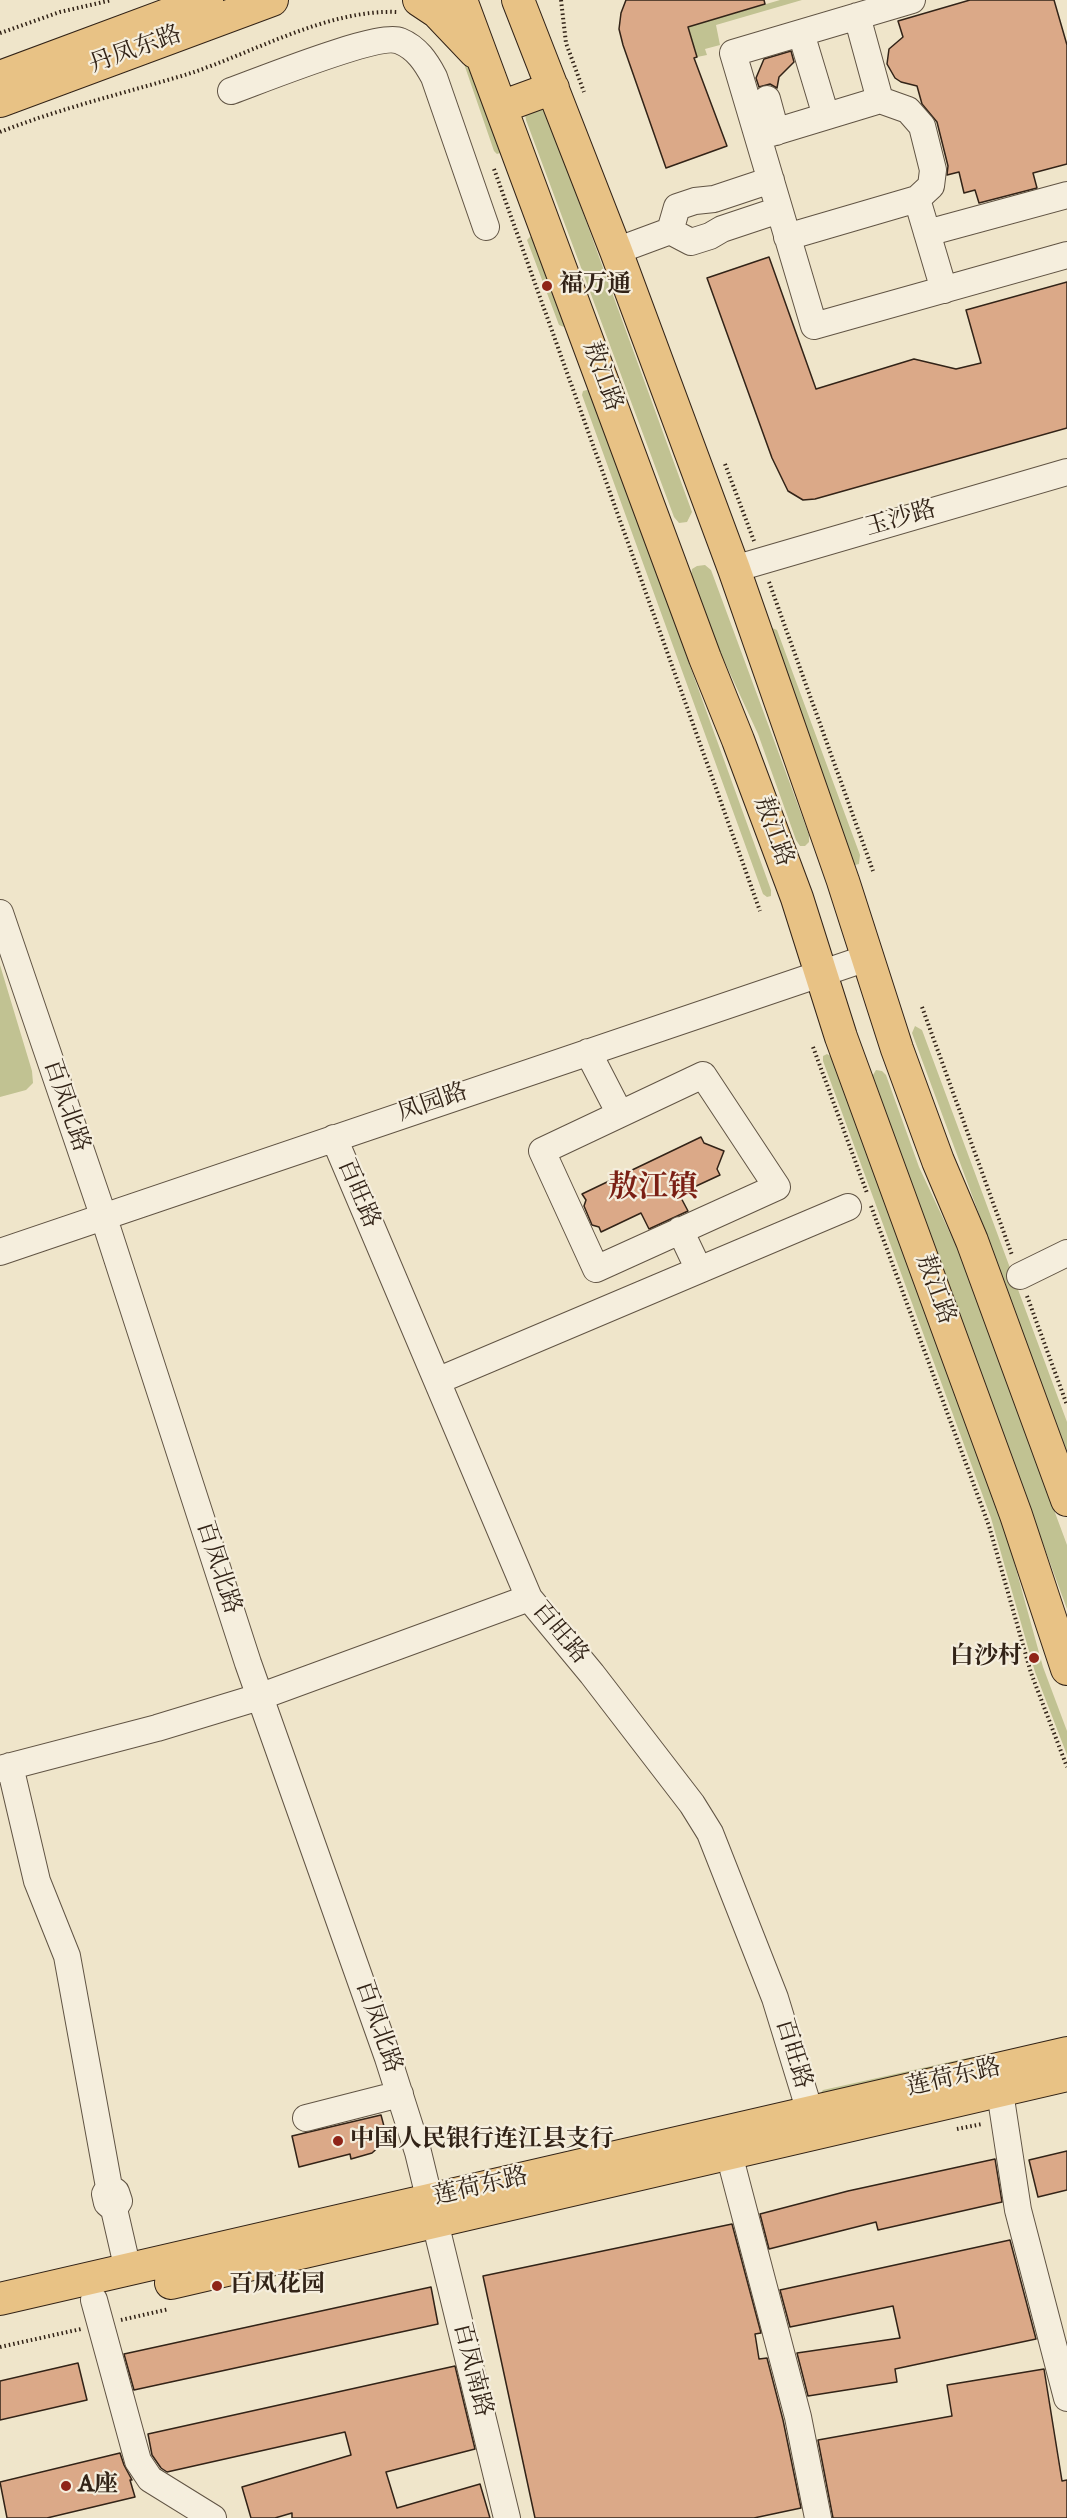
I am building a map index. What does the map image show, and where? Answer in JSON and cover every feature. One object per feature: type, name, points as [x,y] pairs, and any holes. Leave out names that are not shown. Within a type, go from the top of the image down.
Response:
[{"type":"main road","name":"丹凤东路","points":[[0,77],[154,9],[207,0]]},
{"type":"main road","name":"丹凤东路","points":[[0,101],[272,0]]},
{"type":"main road","name":"敖江路","points":[[462,0],[705,658],[786,867],[852,1066],[1016,1515],[1067,1669]]},
{"type":"main road","name":"敖江路","points":[[518,0],[616,251],[748,565],[831,850],[897,1049],[938,1161],[972,1242],[1067,1500]]},
{"type":"main road","points":[[537,47],[542,0]]},
{"type":"main road","points":[[412,6],[437,12],[484,62]]},
{"type":"main road","points":[[501,107],[553,88]]},
{"type":"main road","points":[[786,867],[831,850]]},
{"type":"main road","points":[[852,1066],[897,1049]]},
{"type":"main road","name":"莲荷东路","points":[[0,2321],[94,2300],[810,2112],[1061,2065]]},
{"type":"main road","name":"莲荷东路","points":[[0,2299],[128,2270],[729,2154],[1000,2091],[1061,2065]]},
{"type":"street","points":[[767,135],[733,54],[912,0]]},
{"type":"street","points":[[857,16],[880,100]]},
{"type":"street","points":[[801,33],[826,117]]},
{"type":"street","points":[[231,91],[369,42],[398,40],[423,57],[434,77],[486,226]]},
{"type":"street","points":[[767,99],[771,180],[814,326],[1067,255]]},
{"type":"street","points":[[767,135],[880,100],[908,110],[922,126],[933,170],[923,217],[944,290]]},
{"type":"street","points":[[670,231],[677,207],[695,201],[714,199],[771,180]]},
{"type":"street","points":[[787,237],[1067,195]]},
{"type":"street","points":[[923,217],[979,203]]},
{"type":"street","points":[[616,251],[670,231],[691,242],[779,210]]},
{"type":"street","name":"玉沙路","points":[[748,565],[1067,472]]},
{"type":"street","name":"百凤北路","points":[[0,913],[103,1215],[260,1697],[400,2094],[418,2152],[432,2211]]},
{"type":"street","name":"凤园路","points":[[0,1252],[103,1215],[867,958]]},
{"type":"street","points":[[588,1052],[620,1114]]},
{"type":"street","points":[[703,1075],[777,1187],[596,1269],[542,1151],[620,1114],[703,1075]]},
{"type":"street","name":"百旺路","points":[[334,1138],[529,1598],[600,1683],[692,1804],[710,1833],[775,1998],[810,2112]]},
{"type":"street","points":[[437,1381],[848,1207]]},
{"type":"street","points":[[680,1230],[699,1270]]},
{"type":"street","points":[[1020,1276],[1067,1252]]},
{"type":"street","points":[[128,2270],[112,2198],[67,1956],[37,1881],[5,1767],[157,1728],[260,1697],[529,1598]]},
{"type":"street","points":[[1000,2091],[1018,2210],[1067,2398]]},
{"type":"street","points":[[306,2118],[400,2094]]},
{"type":"street","points":[[729,2154],[798,2417],[818,2518]]},
{"type":"street","name":"百凤南路","points":[[432,2211],[507,2518]]},
{"type":"street","points":[[94,2300],[138,2461],[150,2479],[213,2518]]},
{"type":"path","points":[[0,33],[60,12],[112,0]]},
{"type":"path","points":[[0,132],[42,116],[189,73],[332,21],[372,11],[412,6]]},
{"type":"path","points":[[492,164],[760,911]]},
{"type":"path","points":[[735,490],[748,565],[873,871]]},
{"type":"path","points":[[922,1007],[1067,1405]]},
{"type":"path","points":[[813,1047],[989,1526],[1031,1673],[1067,1767]]},
{"type":"green space","points":[[780,0],[802,0],[716,25],[720,45],[705,49],[707,55],[697,57],[688,27]]},
{"type":"green space","points":[[465,53],[501,149],[497,154],[462,58]]},
{"type":"green space","points":[[538,106],[547,114],[692,512],[687,522],[679,523],[674,517],[526,120],[525,114]]},
{"type":"green space","points":[[531,236],[534,238],[566,322],[564,327],[559,325],[527,240]]},
{"type":"green space","points":[[583,391],[591,392],[771,890],[771,896],[767,897],[763,894],[582,395]]},
{"type":"green space","points":[[705,565],[711,570],[809,835],[809,842],[805,846],[800,846],[796,840],[758,734],[716,643],[691,576],[692,569]]},
{"type":"green space","points":[[772,628],[777,630],[860,855],[859,864],[855,865],[850,858],[769,633]]},
{"type":"green space","points":[[0,965],[32,1071],[33,1083],[26,1090],[0,1097]]},
{"type":"green space","points":[[915,1026],[922,1030],[1067,1422],[1067,1452],[912,1033]]},
{"type":"green space","points":[[827,1054],[832,1057],[1003,1522],[1043,1667],[1067,1731],[1067,1755],[1035,1672],[991,1518],[823,1061],[823,1056]]},
{"type":"green space","points":[[876,1070],[886,1075],[919,1167],[957,1248],[1067,1545],[1067,1609],[873,1081]]},
{"type":"green space","points":[[972,2057],[979,2058],[818,2096],[823,2090]]},
{"type":"building","points":[[626,0],[764,0],[765,4],[688,27],[697,57],[694,58],[727,146],[666,168],[619,29],[621,13]]},
{"type":"building","points":[[970,0],[1054,0],[1067,45],[1067,164],[1033,173],[1037,188],[979,203],[975,190],[964,193],[959,172],[947,175],[948,166],[937,122],[922,104],[917,86],[895,78],[887,64],[889,49],[903,37],[898,21]]},
{"type":"building","points":[[791,51],[794,62],[779,77],[777,88],[770,84],[759,87],[756,78],[764,59]]},
{"type":"building","points":[[769,257],[816,389],[914,359],[956,369],[981,363],[966,310],[1067,282],[1067,428],[815,499],[803,500],[788,491],[772,458],[707,278]]},
{"type":"building","points":[[701,1137],[704,1143],[724,1151],[717,1169],[720,1175],[679,1194],[688,1211],[649,1229],[641,1213],[601,1232],[599,1227],[592,1225],[584,1206],[586,1200],[582,1194]]},
{"type":"building","name":"中国人民银行连江县支行","points":[[381,2115],[385,2130],[382,2144],[372,2153],[351,2159],[350,2154],[299,2167],[292,2136]]},
{"type":"building","points":[[1067,2151],[1067,2190],[1038,2197],[1029,2160]]},
{"type":"building","points":[[995,2159],[1002,2202],[878,2230],[876,2222],[769,2249],[760,2214],[848,2191]]},
{"type":"building","points":[[732,2224],[761,2333],[755,2334],[759,2359],[767,2358],[783,2420],[801,2508],[754,2518],[535,2518],[483,2276]]},
{"type":"building","points":[[1010,2240],[1036,2339],[895,2369],[897,2382],[808,2396],[797,2353],[900,2338],[893,2306],[790,2327],[780,2290]]},
{"type":"building","points":[[431,2287],[438,2324],[134,2390],[124,2354]]},
{"type":"building","points":[[78,2363],[87,2400],[0,2420],[0,2381]]},
{"type":"building","points":[[455,2366],[475,2449],[386,2472],[397,2508],[480,2484],[490,2518],[292,2518],[292,2513],[275,2518],[251,2518],[242,2487],[351,2455],[345,2432],[167,2472],[161,2468],[152,2455],[148,2434]]},
{"type":"building","points":[[1044,2369],[1062,2481],[1067,2480],[1067,2518],[833,2518],[818,2440],[952,2416],[947,2385]]},
{"type":"building","name":"A座","points":[[120,2453],[132,2480],[130,2480],[135,2497],[47,2518],[7,2518],[0,2482]]},
{"type":"place","name":"福万通","points":[[547,286]]},
{"type":"place","name":"白沙村","points":[[1034,1658]]},
{"type":"place","name":"中国人民银行连江县支行","points":[[338,2141]]},
{"type":"place","name":"百凤花园","points":[[217,2286]]},
{"type":"place","name":"A座","points":[[66,2486]]},
{"type":"district","name":"敖江镇","points":[[653,1190]]}]
